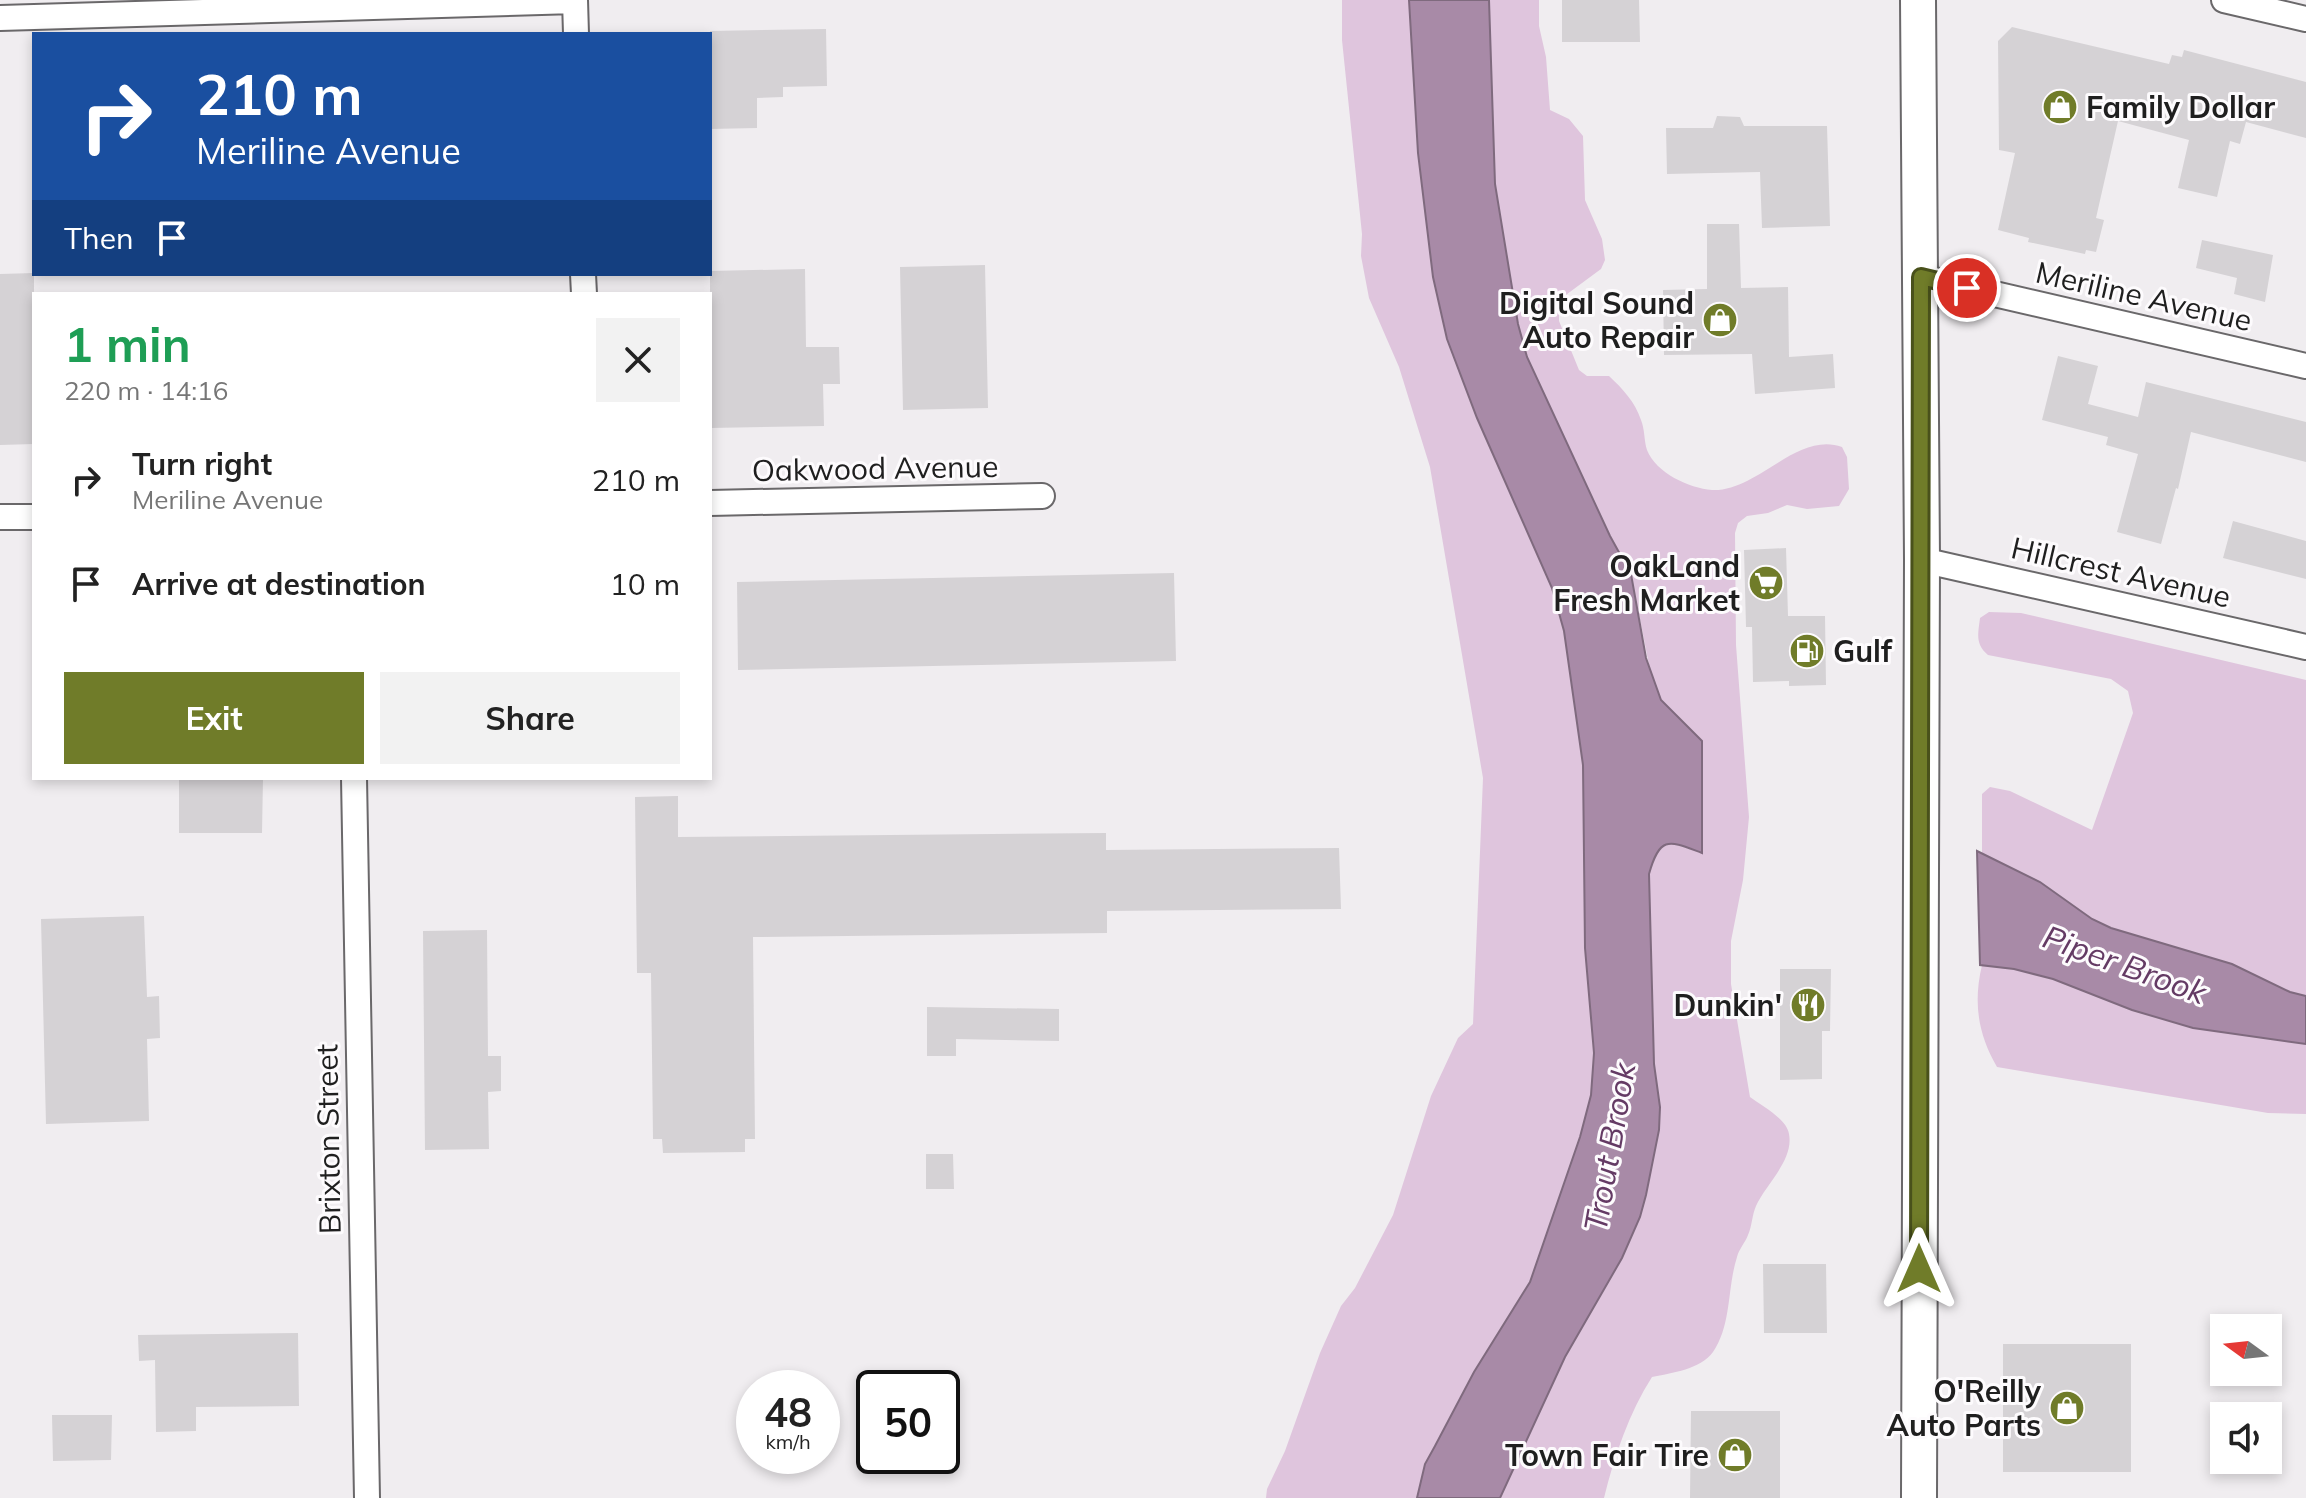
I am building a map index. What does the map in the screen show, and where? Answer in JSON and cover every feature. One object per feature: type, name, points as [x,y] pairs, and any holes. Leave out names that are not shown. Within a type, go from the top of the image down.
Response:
[{"type":"main road","points":[[1918,0],[1922,560],[1919,1498]]},
{"type":"street","points":[[0,18],[575,0],[576,32]]},
{"type":"street","points":[[2224,0],[2306,19]]},
{"type":"street","name":"Meriline Avenue","points":[[1921,277],[2306,366]]},
{"type":"street","name":"Oakwood Avenue","points":[[712,503],[1042,496]]},
{"type":"street","points":[[0,517],[32,517]]},
{"type":"street","name":"Hillcrest Avenue","points":[[1922,560],[2306,647]]},
{"type":"street","name":"Brixton Street","points":[[354,780],[367,1498]]},
{"type":"shaded area","points":[[1342,0],[1409,0],[1418,153],[1433,277],[1469,399],[1552,588],[1564,631],[1583,765],[1585,948],[1594,1053],[1591,1095],[1580,1137],[1530,1282],[1474,1372],[1435,1446],[1417,1498],[1266,1498],[1320,1353],[1341,1306],[1355,1288],[1393,1215],[1431,1096],[1458,1038],[1473,1024],[1483,778],[1430,467],[1399,367],[1369,298],[1361,256],[1362,234],[1342,40]]},
{"type":"shaded area","points":[[1489,0],[1539,0],[1539,26],[1546,57],[1550,110],[1569,119],[1583,136],[1585,200],[1602,239],[1605,260],[1601,269],[1559,300],[1559,321],[1579,370],[1587,376],[1609,376],[1619,386],[1638,413],[1651,458],[1674,478],[1693,486],[1712,490],[1729,488],[1809,447],[1825,444],[1842,447],[1847,457],[1849,489],[1839,506],[1807,509],[1787,505],[1768,513],[1747,516],[1738,523],[1735,533],[1736,645],[1749,817],[1743,880],[1731,941],[1731,984],[1750,1097],[1784,1123],[1789,1134],[1787,1153],[1756,1206],[1749,1232],[1738,1254],[1719,1341],[1701,1363],[1652,1377],[1623,1436],[1604,1498],[1500,1498],[1565,1357],[1622,1258],[1646,1196],[1659,1130],[1660,1107],[1654,1064],[1649,874],[1654,858],[1663,846],[1674,841],[1684,846],[1673,713],[1661,700],[1652,680],[1631,574],[1610,536],[1527,357],[1518,324],[1495,184]]},
{"type":"shaded area","points":[[1989,612],[2021,613],[2306,680],[2306,996],[2290,992],[2232,964],[2111,928],[2092,919],[2040,882],[1982,854],[1982,794],[1990,787],[2010,791],[2092,830],[2133,713],[2128,691],[2111,679],[1988,655],[1979,643],[1978,634],[1980,618]]},
{"type":"shaded area","points":[[1982,965],[2053,979],[2132,1010],[2193,1028],[2306,1044],[2306,1114],[2268,1113],[1997,1067],[1985,1042],[1979,1018],[1978,992]]},
{"type":"water","name":"Trout Brook","points":[[1409,0],[1489,0],[1495,184],[1518,324],[1527,357],[1610,536],[1631,574],[1646,658],[1661,700],[1702,741],[1702,853],[1668,844],[1657,852],[1649,874],[1654,1064],[1660,1107],[1659,1130],[1646,1195],[1622,1258],[1565,1357],[1500,1498],[1417,1498],[1425,1464],[1474,1372],[1530,1282],[1580,1137],[1591,1095],[1594,1053],[1585,948],[1583,765],[1564,631],[1552,588],[1477,418],[1447,339],[1433,277],[1418,153]]},
{"type":"water","name":"Piper Brook","points":[[1977,851],[2040,882],[2092,919],[2111,928],[2232,964],[2290,992],[2306,996],[2306,1044],[2193,1028],[2132,1010],[2053,979],[2014,969],[1980,965]]},
{"type":"building","points":[[1562,0],[1639,0],[1640,42],[1562,42]]},
{"type":"building","points":[[2012,27],[2169,64],[2172,55],[2182,57],[2184,50],[2306,82],[2306,138],[2246,122],[2240,144],[2230,141],[2217,197],[2178,188],[2189,140],[2118,121],[2096,218],[2104,220],[2096,252],[2086,250],[2085,254],[2028,242],[2029,238],[1998,230],[2015,153],[1999,150],[1998,41]]},
{"type":"building","points":[[826,29],[827,86],[783,87],[783,97],[757,98],[757,128],[712,129],[710,31]]},
{"type":"building","points":[[1717,116],[1740,117],[1744,126],[1827,126],[1830,226],[1762,228],[1760,172],[1667,174],[1666,128],[1713,128]]},
{"type":"building","points":[[1707,224],[1739,224],[1741,288],[1788,287],[1789,357],[1833,354],[1835,388],[1755,394],[1752,354],[1664,355],[1663,290],[1707,289]]},
{"type":"building","points":[[2202,240],[2273,255],[2265,302],[2234,294],[2237,278],[2196,268]]},
{"type":"building","points":[[985,265],[988,408],[903,410],[900,267]]},
{"type":"building","points":[[805,269],[806,347],[839,347],[840,384],[823,384],[824,426],[712,428],[712,271]]},
{"type":"building","points":[[32,273],[34,276],[32,444],[0,445],[0,274]]},
{"type":"building","points":[[2058,356],[2098,366],[2088,404],[2138,417],[2146,382],[2306,422],[2306,462],[2191,432],[2161,544],[2117,532],[2138,454],[2106,445],[2108,437],[2042,420]]},
{"type":"building","points":[[2233,521],[2306,541],[2306,579],[2223,558]]},
{"type":"building","name":"OakLand Fresh Market","points":[[1786,548],[1788,616],[1825,616],[1826,685],[1789,686],[1789,681],[1753,682],[1752,627],[1746,627],[1744,550]]},
{"type":"building","points":[[1174,573],[1176,661],[738,670],[737,582]]},
{"type":"building","points":[[179,780],[263,780],[262,833],[179,833]]},
{"type":"building","points":[[678,796],[678,837],[1106,833],[1106,850],[1339,848],[1341,909],[1107,911],[1107,933],[753,937],[755,1139],[745,1139],[745,1152],[663,1153],[662,1139],[653,1139],[651,973],[637,973],[635,797]]},
{"type":"building","points":[[144,916],[147,997],[159,996],[160,1038],[147,1039],[149,1121],[46,1124],[41,919]]},
{"type":"building","points":[[487,930],[488,1056],[501,1056],[501,1091],[488,1092],[489,1149],[425,1150],[423,931]]},
{"type":"building","points":[[1780,969],[1831,969],[1830,1031],[1822,1031],[1822,1079],[1780,1080]]},
{"type":"building","points":[[927,1007],[1059,1009],[1059,1041],[956,1039],[956,1056],[927,1056]]},
{"type":"building","points":[[926,1154],[953,1154],[954,1189],[926,1189]]},
{"type":"building","points":[[1763,1264],[1826,1264],[1827,1333],[1764,1333]]},
{"type":"building","points":[[298,1333],[299,1406],[196,1407],[196,1431],[156,1432],[155,1360],[139,1361],[138,1335]]},
{"type":"building","name":"O'Reilly Auto Parts","points":[[2003,1344],[2131,1344],[2131,1472],[2003,1472]]},
{"type":"building","name":"Town Fair Tire","points":[[1691,1411],[1780,1411],[1780,1498],[1690,1498]]},
{"type":"building","points":[[52,1415],[112,1415],[111,1460],[53,1461]]},
{"type":"place","name":"Family Dollar","points":[[2060,107]]},
{"type":"place","name":"Digital Sound Auto Repair","points":[[1720,320]]},
{"type":"place","name":"OakLand Fresh Market","points":[[1766,583]]},
{"type":"place","name":"Gulf","points":[[1807,651]]},
{"type":"place","name":"Dunkin'","points":[[1808,1005]]},
{"type":"place","name":"O'Reilly Auto Parts","points":[[2067,1408]]},
{"type":"place","name":"Town Fair Tire","points":[[1735,1455]]},
{"type":"route","points":[[1919,1269],[1921,277],[1967,288]]}]
